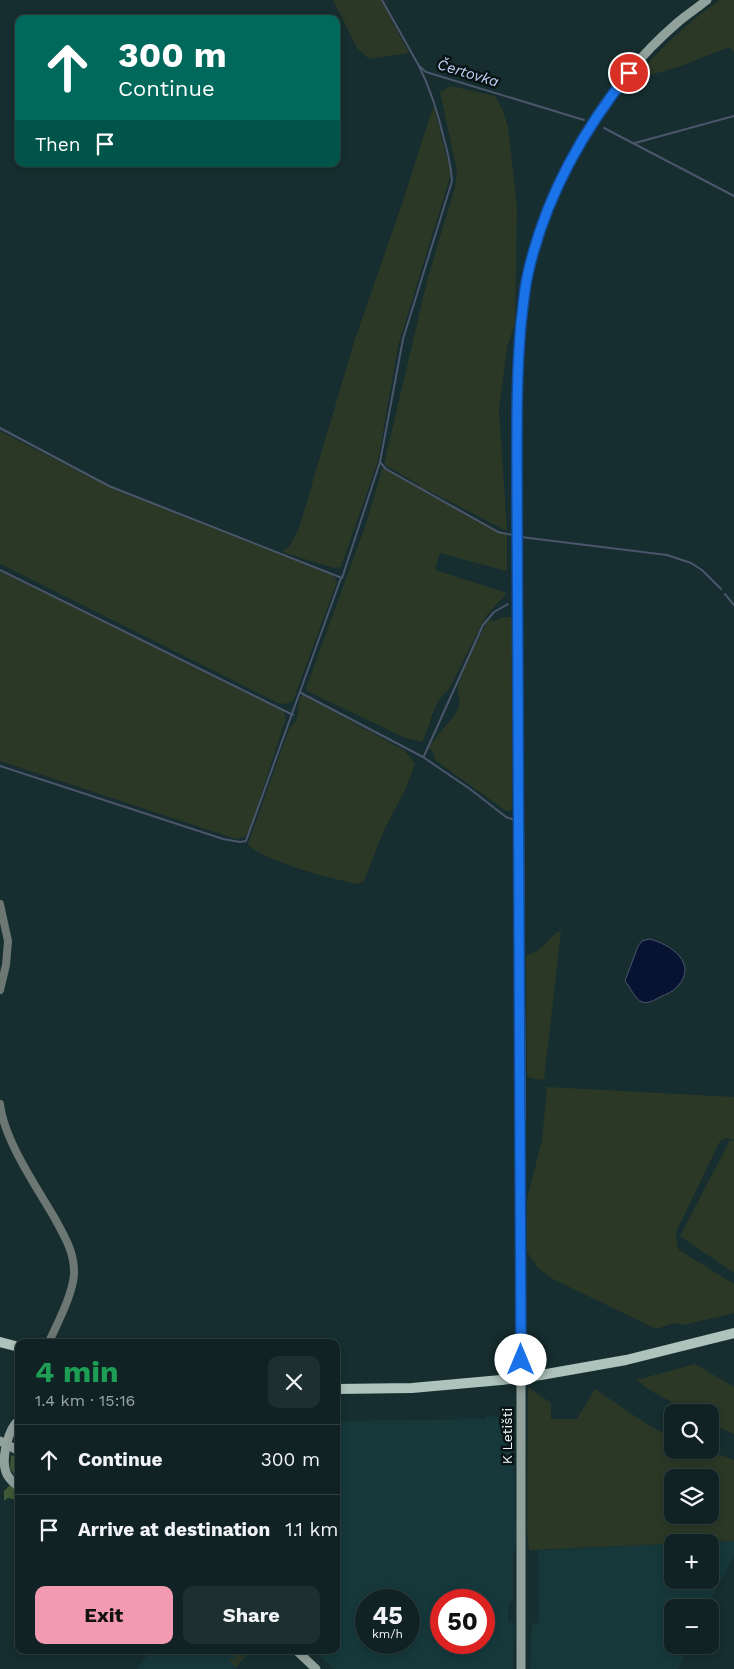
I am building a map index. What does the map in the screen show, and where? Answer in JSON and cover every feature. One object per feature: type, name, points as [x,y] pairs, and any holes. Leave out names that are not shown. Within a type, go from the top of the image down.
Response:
[{"type":"main road","name":"K Letišti","points":[[521,1669],[521,1082],[517,388],[526,279],[549,207],[564,172],[591,124],[605,103],[641,58],[677,23],[707,0]]},
{"type":"main road","points":[[340,1389],[412,1388],[541,1375],[626,1360],[734,1333]]},
{"type":"main road","points":[[0,1342],[15,1346]]},
{"type":"main road","points":[[15,1426],[8,1442],[5,1465],[8,1477],[15,1483]]},
{"type":"main road","points":[[0,1441],[15,1449]]},
{"type":"main road","points":[[300,1654],[316,1669]]},
{"type":"street","points":[[0,904],[8,941],[6,965],[0,990]]},
{"type":"street","points":[[0,1104],[9,1135],[72,1253],[74,1275],[68,1297],[50,1339]]},
{"type":"shaded area","points":[[487,1416],[512,1418],[516,1543],[513,1555],[513,1600],[509,1604],[508,1622],[514,1623],[513,1669],[334,1669],[317,1654],[340,1654],[340,1421],[486,1419]]},
{"type":"shaded area","points":[[719,1541],[734,1541],[734,1556],[719,1583]]},
{"type":"shaded area","points":[[664,1544],[664,1589],[716,1589],[710,1599],[664,1599],[664,1654],[684,1654],[678,1669],[530,1669],[532,1623],[539,1623],[538,1550]]},
{"type":"shaded area","points":[[148,1654],[248,1654],[235,1669],[137,1669]]},
{"type":"green space","points":[[333,0],[381,0],[409,53],[369,59],[357,48]]},
{"type":"green space","points":[[720,0],[734,0],[734,52],[730,47],[678,67],[633,80],[674,37]]},
{"type":"green space","points":[[451,86],[495,96],[503,111],[508,127],[517,207],[515,323],[507,347],[499,410],[507,531],[427,490],[426,492],[507,535],[506,571],[440,553],[435,570],[506,594],[486,616],[449,689],[438,701],[422,742],[403,737],[307,691],[306,688],[366,524],[383,466],[419,487],[421,486],[384,464],[428,277],[455,187],[457,171],[440,92]]},
{"type":"green space","points":[[434,107],[451,174],[398,346],[378,461],[341,567],[334,568],[282,552],[290,546],[299,528],[355,339]]},
{"type":"green space","points":[[0,431],[109,487],[333,575],[337,582],[293,701],[287,704],[278,703],[0,564]]},
{"type":"green space","points":[[0,571],[283,710],[286,718],[249,832],[245,837],[236,839],[0,761]]},
{"type":"green space","points":[[510,617],[512,620],[512,810],[506,811],[435,760],[433,751],[429,748],[452,719],[458,708],[458,689],[461,677],[489,619],[493,621]]},
{"type":"green space","points":[[303,695],[404,750],[415,764],[405,790],[384,830],[364,881],[359,884],[334,879],[282,863],[255,850],[248,844],[289,729],[296,721],[300,697]]},
{"type":"green space","points":[[561,931],[544,1080],[529,1078],[527,1074],[526,956],[539,950],[557,932]]},
{"type":"green space","points":[[547,1087],[734,1097],[734,1140],[726,1138],[720,1141],[676,1232],[679,1250],[734,1284],[734,1313],[683,1325],[674,1323],[656,1329],[553,1279],[538,1268],[527,1252],[527,1199],[542,1140]]},
{"type":"green space","points":[[730,1140],[734,1141],[734,1273],[680,1236]]},
{"type":"green space","points":[[695,1364],[734,1387],[734,1434],[719,1427],[719,1404],[675,1404],[636,1380]]},
{"type":"green space","points":[[528,1387],[551,1403],[551,1419],[577,1419],[595,1389],[648,1425],[664,1433],[664,1459],[719,1459],[719,1454],[734,1460],[734,1541],[719,1542],[719,1534],[664,1534],[664,1544],[529,1550],[527,1528]]},
{"type":"green space","points":[[11,1455],[15,1457],[15,1476],[10,1468]]},
{"type":"green space","points":[[10,1485],[15,1489],[15,1500],[8,1498],[4,1501],[4,1491]]},
{"type":"green space","points":[[232,1654],[247,1654],[236,1667],[229,1661],[230,1659],[235,1659],[235,1656],[232,1656]]},
{"type":"water","points":[[649,939],[666,945],[680,956],[684,963],[685,971],[683,979],[674,990],[649,1002],[642,1002],[625,981],[638,946],[642,941]]},
{"type":"waterway","name":"Čertovka","points":[[382,0],[419,66],[426,72],[584,120]]},
{"type":"waterway","points":[[0,428],[109,486],[342,578],[380,462],[403,339],[452,181],[448,155],[437,111],[419,66]]},
{"type":"waterway","points":[[635,143],[734,116]]},
{"type":"waterway","name":"Čertovka","points":[[604,128],[734,196]]},
{"type":"waterway","points":[[380,462],[386,469],[498,532],[513,535]]},
{"type":"waterway","points":[[521,537],[667,555],[691,563],[702,570],[721,589]]},
{"type":"waterway","points":[[0,570],[293,715]]},
{"type":"waterway","points":[[0,766],[223,839],[240,842],[246,841],[341,578]]},
{"type":"waterway","points":[[725,594],[734,605]]},
{"type":"waterway","points":[[424,756],[483,625],[494,612],[508,604]]},
{"type":"waterway","points":[[301,693],[423,757],[470,789],[506,817],[515,820]]},
{"type":"route","points":[[521,1360],[517,490],[519,347],[526,279],[549,207],[564,172],[587,131],[605,103],[629,73]]}]
